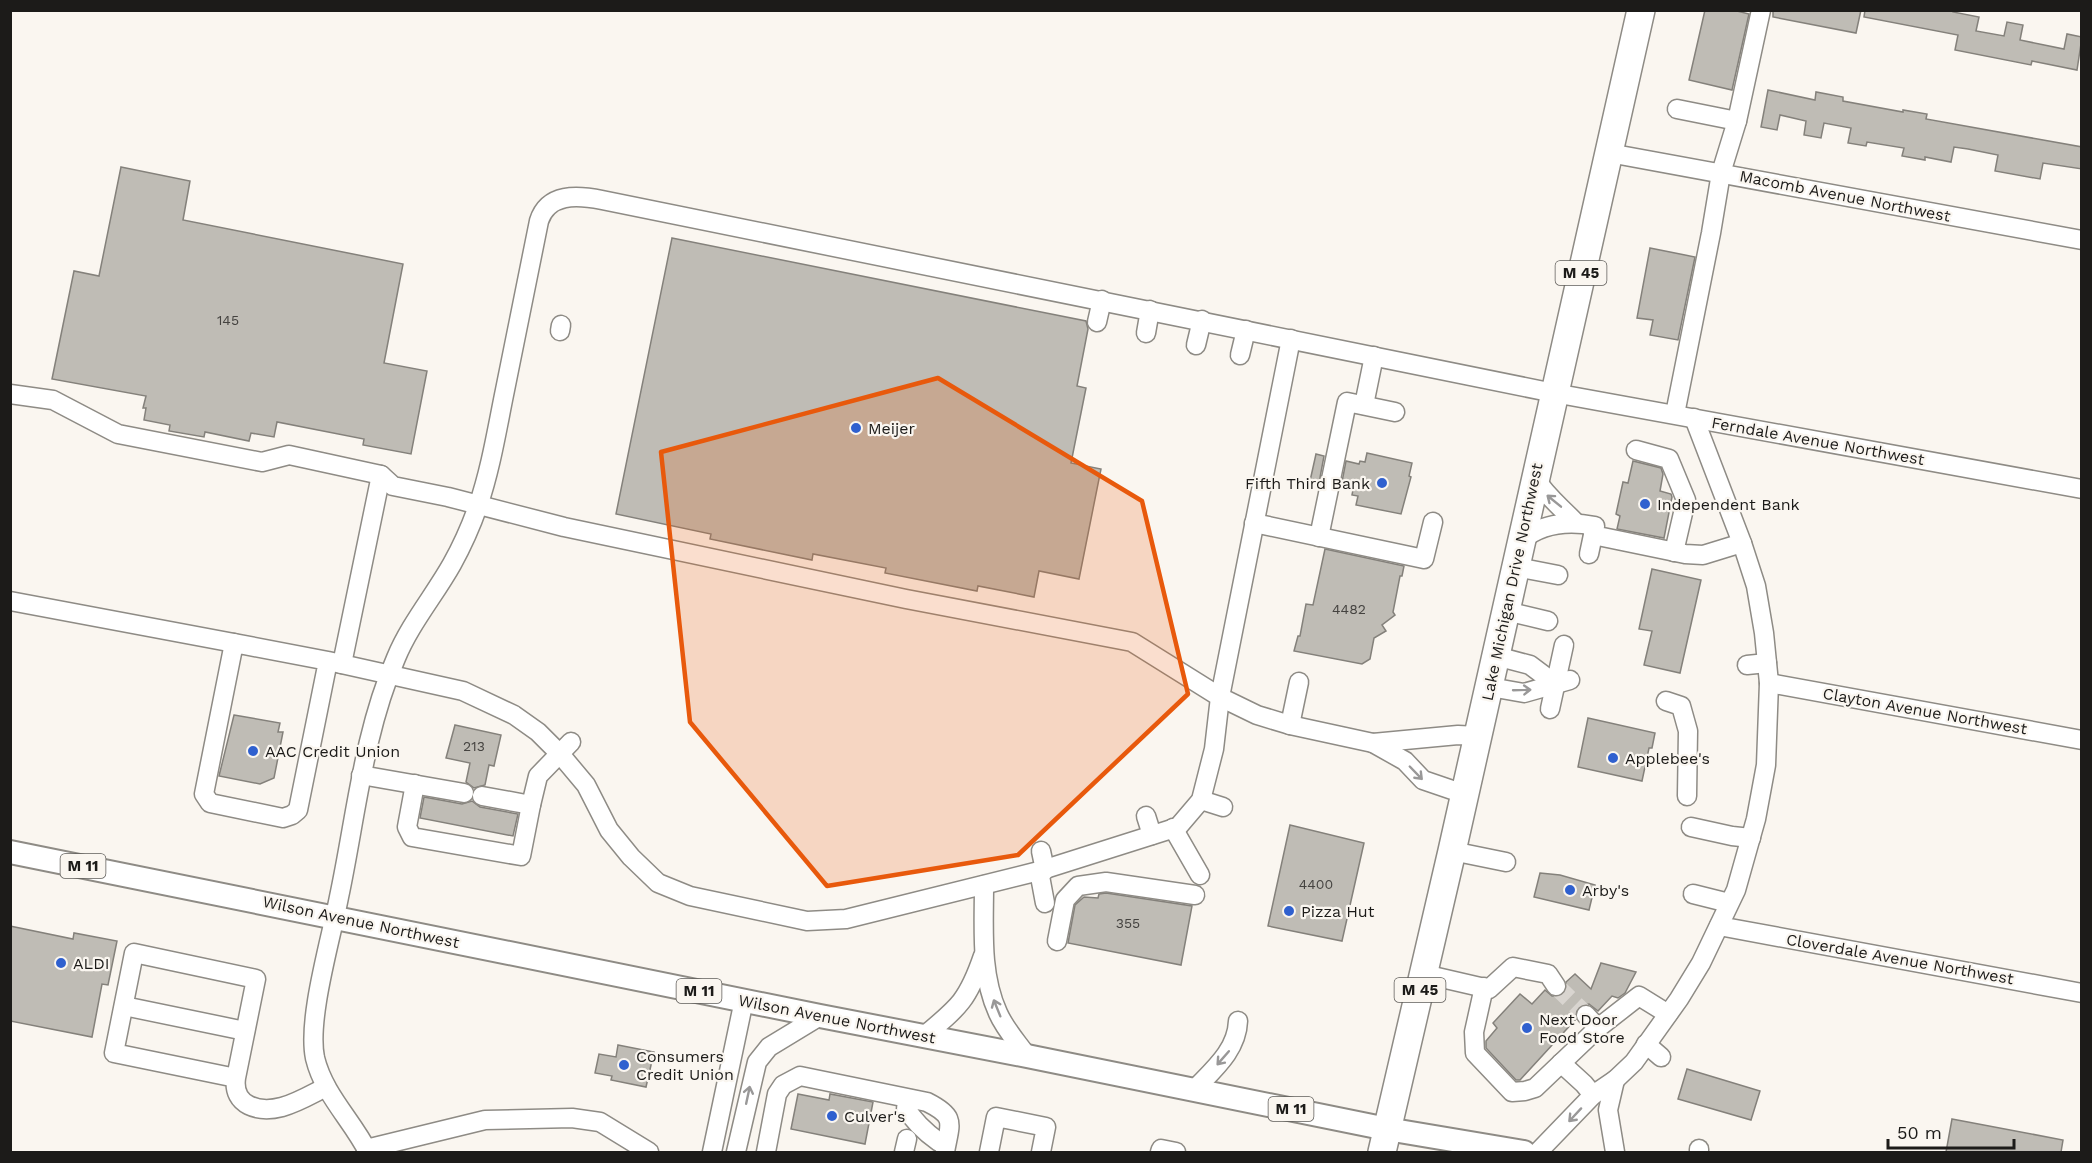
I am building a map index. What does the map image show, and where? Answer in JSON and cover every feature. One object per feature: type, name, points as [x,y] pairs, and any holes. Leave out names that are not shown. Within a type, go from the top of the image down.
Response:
[{"type":"highway","name":"Lake Michigan Drive Northwest","points":[[1385,1141],[1490,687],[1641,10]]},
{"type":"main road","name":"Wilson Avenue Northwest","points":[[10,852],[820,1016],[1195,1089],[1385,1141],[1524,1152]]},
{"type":"street","points":[[1675,414],[1721,173],[1737,121],[1761,10]]},
{"type":"street","points":[[1677,109],[1737,121]]},
{"type":"street","name":"Macomb Avenue Northwest","points":[[1609,153],[2082,240]]},
{"type":"street","name":"Ferndale Avenue Northwest","points":[[478,505],[491,456],[539,221],[547,206],[558,199],[577,197],[602,200],[1202,320],[1554,393],[2082,489]]},
{"type":"street","points":[[1097,322],[1102,300]]},
{"type":"street","points":[[1146,333],[1150,310]]},
{"type":"street","points":[[1196,345],[1202,320]]},
{"type":"street","points":[[1240,355],[1246,330]]},
{"type":"street","points":[[10,600],[335,662],[463,691],[484,693],[526,716],[565,748],[606,823],[631,857],[645,865],[658,883],[785,911],[807,921],[886,900],[984,885],[1042,870],[1096,845],[1152,835],[1178,827],[1201,800],[1214,749],[1220,698],[1291,339]]},
{"type":"street","points":[[1364,405],[1374,356]]},
{"type":"street","points":[[10,394],[53,400],[118,434],[262,462],[289,455],[381,475],[393,486],[448,497],[564,527],[851,588],[1132,642],[1220,698],[1257,715],[1290,725],[1373,742],[1458,735],[1478,736]]},
{"type":"street","points":[[1310,539],[1347,402],[1395,412]]},
{"type":"street","points":[[1538,1152],[1593,1095],[1615,1080],[1634,1062],[1701,963],[1736,890],[1766,765],[1769,683],[1767,663],[1753,621],[1756,586],[1694,418]]},
{"type":"street","points":[[1636,450],[1669,459],[1686,500],[1674,552]]},
{"type":"street","points":[[234,643],[204,795],[217,806],[283,818],[298,810],[381,475]]},
{"type":"street","points":[[1535,478],[1544,494],[1564,509],[1575,522]]},
{"type":"street","points":[[478,505],[459,550],[405,640],[389,674],[375,713],[361,775],[314,1024],[315,1059],[326,1087],[367,1151],[485,1120],[572,1118],[600,1122],[649,1152]]},
{"type":"street","points":[[1254,523],[1310,539],[1425,562],[1433,522]]},
{"type":"street","points":[[1558,575],[1518,554],[1531,533],[1542,528],[1575,522],[1596,524],[1674,552],[1703,555],[1742,543]]},
{"type":"street","points":[[1589,554],[1596,524]]},
{"type":"street","points":[[1506,611],[1548,621]]},
{"type":"street","points":[[1550,709],[1562,682],[1564,645]]},
{"type":"street","points":[[1496,656],[1530,665],[1562,682]]},
{"type":"street","points":[[1747,665],[1767,663]]},
{"type":"street","points":[[1290,725],[1299,682]]},
{"type":"street","points":[[1490,687],[1524,693],[1562,682]]},
{"type":"street","name":"Clayton Avenue Northwest","points":[[1769,683],[2082,740]]},
{"type":"street","points":[[1666,701],[1681,706],[1688,731],[1687,796]]},
{"type":"street","points":[[1373,742],[1405,761],[1423,780],[1464,794]]},
{"type":"street","points":[[415,784],[407,827],[412,837],[521,856],[538,776],[565,748]]},
{"type":"street","points":[[361,775],[464,793]]},
{"type":"street","points":[[483,796],[531,805]]},
{"type":"street","points":[[1201,800],[1222,807]]},
{"type":"street","points":[[606,823],[609,804]]},
{"type":"street","points":[[1146,816],[1152,835]]},
{"type":"street","points":[[1691,827],[1750,838]]},
{"type":"street","points":[[1173,828],[1200,875]]},
{"type":"street","points":[[1041,851],[1046,903]]},
{"type":"street","points":[[1452,851],[1506,862]]},
{"type":"street","points":[[1057,941],[1065,900],[1078,886],[1106,882],[1195,895]]},
{"type":"street","points":[[984,885],[984,954],[991,994],[999,1015],[1027,1056]]},
{"type":"street","points":[[1693,894],[1729,903]]},
{"type":"street","name":"Cloverdale Avenue Northwest","points":[[1719,926],[2082,993]]},
{"type":"street","points":[[236,1078],[114,1053],[134,953],[256,979],[236,1078],[238,1097],[248,1106],[282,1107],[326,1087]]},
{"type":"street","points":[[924,1036],[963,1001],[984,954]]},
{"type":"street","points":[[1424,974],[1489,989],[1513,967],[1548,974],[1556,986]]},
{"type":"street","points":[[1484,987],[1474,1032],[1475,1053],[1512,1092],[1535,1088],[1561,1063],[1592,1022],[1639,996],[1668,1014]]},
{"type":"street","points":[[712,1152],[744,1000]]},
{"type":"street","points":[[124,1006],[245,1031]]},
{"type":"street","points":[[736,1152],[757,1062],[769,1047],[820,1016]]},
{"type":"street","points":[[1195,1089],[1230,1050],[1236,1038],[1238,1021]]},
{"type":"street","points":[[1646,1044],[1660,1057]]},
{"type":"street","points":[[1561,1063],[1593,1095]]},
{"type":"street","points":[[766,1152],[777,1094],[783,1085],[800,1076],[934,1105],[948,1116],[950,1125],[940,1149]]},
{"type":"street","points":[[1615,1080],[1608,1110],[1615,1152]]},
{"type":"street","points":[[778,1152],[786,1104],[791,1092],[800,1086],[887,1101],[906,1108],[927,1110],[936,1115],[941,1128],[940,1149]]},
{"type":"street","points":[[988,1152],[996,1117],[1046,1127],[1041,1152]]},
{"type":"street","points":[[1160,1152],[1161,1149],[1176,1152]]},
{"type":"highlighted area","points":[[938,378],[1142,501],[1188,694],[1018,855],[827,886],[690,722],[661,452]]},
{"type":"building","points":[[1705,10],[1733,10],[1749,14],[1732,90],[1689,80]]},
{"type":"building","points":[[1773,10],[1861,10],[1856,33],[1773,17]]},
{"type":"building","points":[[1865,10],[1953,10],[1953,12],[1979,17],[1976,31],[2004,36],[2007,22],[2023,25],[2020,40],[2064,49],[2067,34],[2082,37],[2077,70],[2032,61],[2031,65],[1955,50],[1958,35],[1864,17]]},
{"type":"building","points":[[1768,90],[1815,100],[1816,92],[1843,97],[1843,101],[1927,114],[1926,119],[2082,147],[2082,169],[2043,163],[2040,179],[1995,171],[1998,155],[1968,149],[1954,147],[1951,162],[1925,157],[1925,160],[1902,156],[1904,148],[1867,142],[1866,146],[1848,143],[1851,128],[1824,123],[1821,138],[1804,135],[1806,121],[1780,115],[1777,130],[1761,127]]},
{"type":"building","points":[[121,167],[190,181],[183,220],[403,264],[384,363],[427,371],[411,454],[363,445],[364,439],[277,422],[274,437],[251,433],[249,441],[205,432],[204,437],[169,431],[170,425],[144,420],[146,408],[143,408],[146,396],[52,379],[74,271],[99,276]]},
{"type":"building","name":"Meijer","points":[[672,238],[1086,321],[1088,329],[1077,386],[1086,388],[1071,463],[1101,469],[1079,579],[1039,571],[1034,597],[978,586],[977,591],[885,573],[886,568],[813,554],[812,560],[710,539],[711,534],[616,514]]},
{"type":"building","points":[[1650,248],[1695,257],[1678,340],[1650,335],[1653,320],[1637,318]]},
{"type":"building","name":"Fifth Third Bank","points":[[1367,453],[1412,463],[1409,476],[1411,477],[1401,514],[1356,505],[1358,496],[1352,495],[1353,490],[1341,487],[1346,461],[1359,464],[1360,461],[1365,462]]},
{"type":"building","points":[[1316,454],[1324,456],[1319,483],[1310,481]]},
{"type":"building","name":"Independent Bank","points":[[1633,461],[1661,468],[1663,474],[1660,491],[1671,494],[1672,497],[1664,538],[1617,529],[1620,516],[1616,514],[1623,482],[1628,483]]},
{"type":"building","points":[[1325,549],[1404,566],[1393,612],[1395,615],[1382,625],[1386,631],[1374,638],[1370,659],[1362,664],[1294,651],[1298,636],[1300,636],[1306,604],[1313,605]]},
{"type":"building","points":[[1652,569],[1701,580],[1680,673],[1644,665],[1652,631],[1639,629]]},
{"type":"building","name":"AAC Credit Union","points":[[234,715],[280,723],[278,732],[283,732],[274,778],[260,784],[219,776]]},
{"type":"building","name":"Applebee's","points":[[1588,718],[1655,733],[1652,748],[1649,748],[1642,781],[1578,767]]},
{"type":"building","points":[[455,725],[501,735],[494,766],[489,765],[485,785],[474,788],[466,782],[470,763],[446,758]]},
{"type":"building","points":[[424,797],[462,804],[472,801],[480,807],[518,814],[513,836],[420,818]]},
{"type":"building","points":[[1290,825],[1364,843],[1342,941],[1268,926]]},
{"type":"building","name":"Arby's","points":[[1540,873],[1560,875],[1595,885],[1589,910],[1534,897]]},
{"type":"building","points":[[1106,893],[1192,906],[1181,965],[1068,943],[1075,905],[1084,897],[1098,898],[1099,894]]},
{"type":"building","name":"ALDI","points":[[10,926],[73,939],[74,933],[117,941],[108,985],[102,984],[92,1037],[10,1021]]},
{"type":"building","points":[[1601,963],[1636,972],[1625,993],[1618,998],[1612,996],[1598,1011],[1589,1004],[1579,1006],[1575,1012],[1576,1019],[1520,1080],[1516,1080],[1486,1048],[1486,1041],[1497,1028],[1493,1023],[1520,994],[1532,1004],[1545,990],[1552,996],[1562,996],[1566,990],[1566,982],[1575,974],[1591,989]]},
{"type":"building","name":"Consumers Credit Union","points":[[618,1045],[654,1052],[646,1087],[611,1080],[612,1076],[595,1073],[599,1054],[616,1057]]},
{"type":"building","points":[[1687,1069],[1760,1091],[1751,1120],[1678,1099]]},
{"type":"building","name":"Culver's","points":[[798,1094],[829,1100],[830,1094],[873,1102],[865,1144],[791,1129]]},
{"type":"building","points":[[1952,1119],[2063,1140],[2061,1152],[1946,1152]]},
{"type":"tunnel","points":[[1556,986],[1586,1015]]},
{"type":"place","name":"Meijer","points":[[856,428]]},
{"type":"place","name":"Fifth Third Bank","points":[[1382,483]]},
{"type":"place","name":"Independent Bank","points":[[1645,504]]},
{"type":"place","name":"AAC Credit Union","points":[[253,751]]},
{"type":"place","name":"Applebee's","points":[[1613,758]]},
{"type":"place","name":"Arby's","points":[[1570,890]]},
{"type":"place","name":"Pizza Hut","points":[[1289,911]]},
{"type":"place","name":"ALDI","points":[[61,963]]},
{"type":"place","name":"Next Door Food Store","points":[[1527,1028]]},
{"type":"place","name":"Consumers Credit Union","points":[[624,1065]]},
{"type":"place","name":"Culver's","points":[[832,1116]]}]
